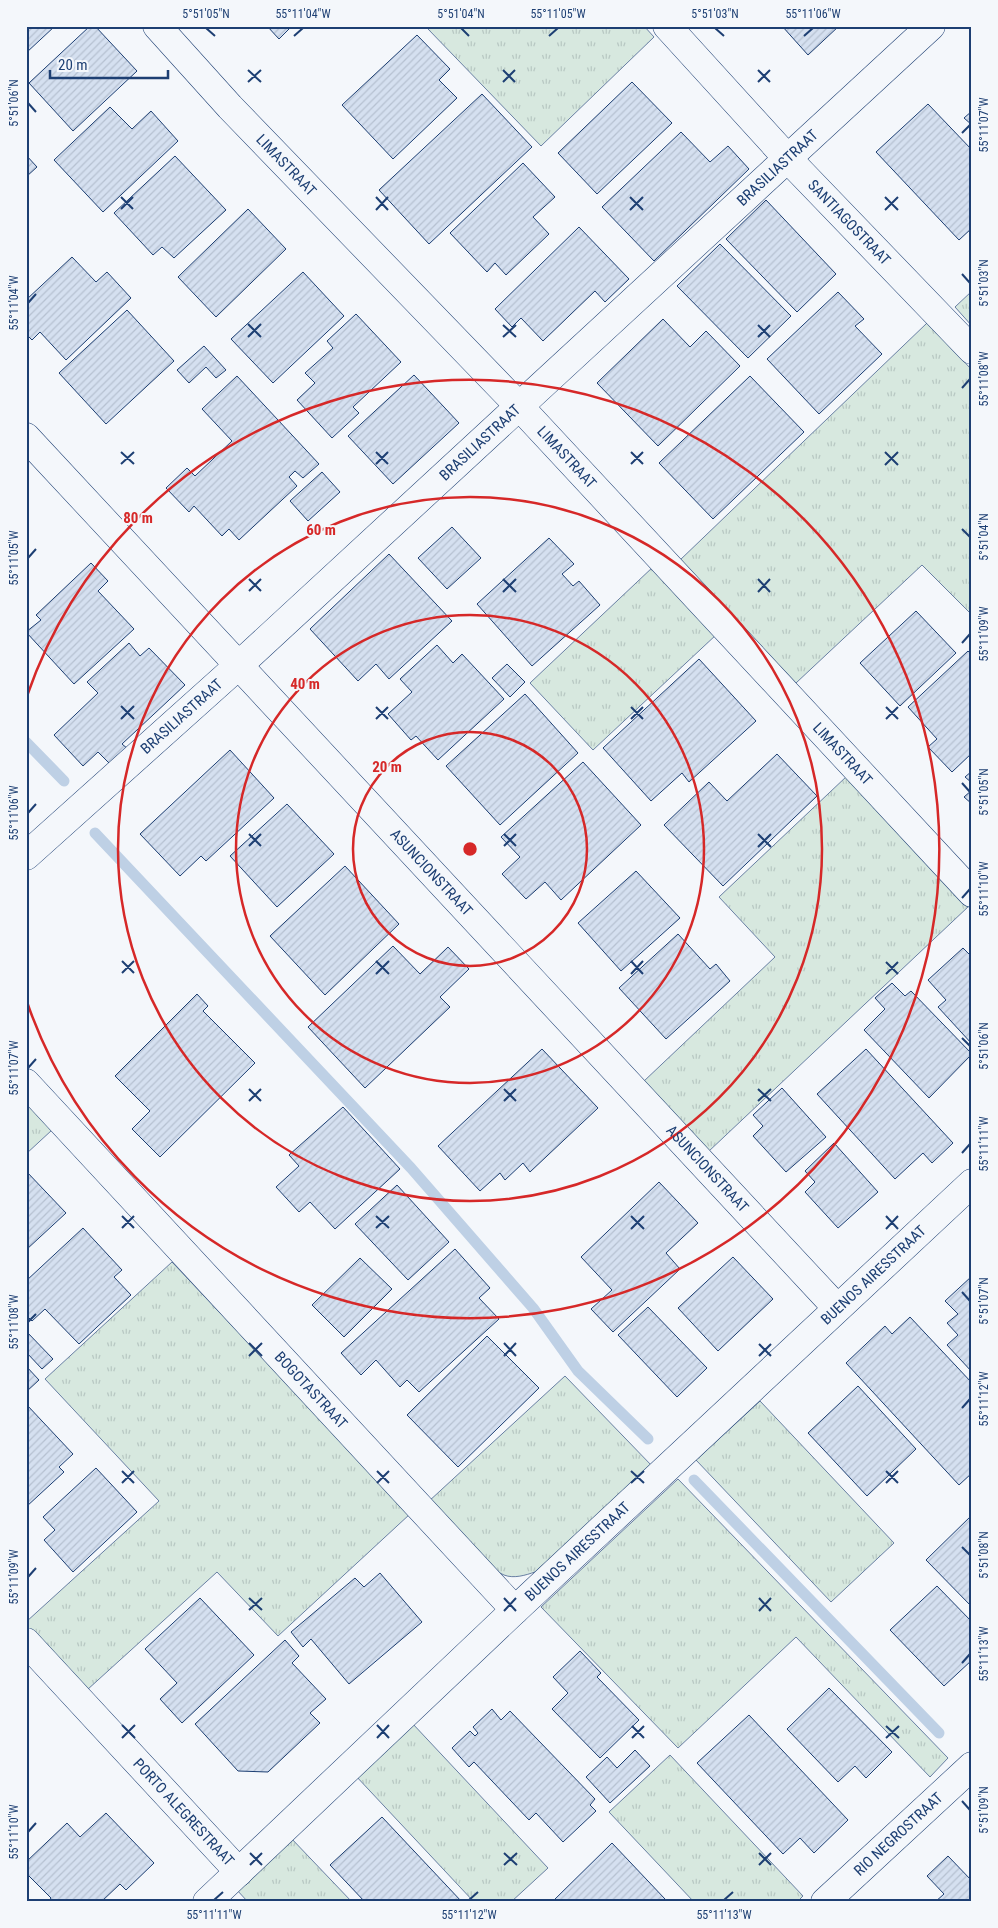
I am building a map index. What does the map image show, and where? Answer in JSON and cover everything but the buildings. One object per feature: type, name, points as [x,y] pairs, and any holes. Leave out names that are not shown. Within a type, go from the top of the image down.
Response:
[{"type":"street","name":"LIMASTRAAT","points":[[157,26],[230,107],[520,406],[972,893]]},
{"type":"street","name":"SANTIAGOSTRAAT","points":[[667,26],[789,160],[972,350]]},
{"type":"street","name":"BRASILIASTRAAT","points":[[26,856],[239,665],[789,160],[932,26]]},
{"type":"street","name":"ASUNCIONSTRAAT","points":[[26,437],[837,1308]]},
{"type":"street","name":"BOGOTASTRAAT","points":[[26,1083],[515,1610]]},
{"type":"street","name":"BUENOS AIRESSTRAAT","points":[[207,1902],[515,1610],[972,1182]]},
{"type":"street","name":"PORTO ALEGRESTRAAT","points":[[26,1642],[240,1872]]},
{"type":"street","name":"RIO NEGROSTRAAT","points":[[825,1902],[972,1766]]},
{"type":"green space","points":[[431,26],[644,26],[654,37],[541,146],[428,29]]},
{"type":"green space","points":[[972,291],[972,326],[955,307]]},
{"type":"green space","points":[[927,323],[972,370],[972,615],[922,565],[796,683],[679,561]]},
{"type":"green space","points":[[654,566],[717,634],[593,750],[530,683]]},
{"type":"green space","points":[[847,776],[969,906],[708,1152],[643,1082],[775,957],[719,897]]},
{"type":"green space","points":[[26,1102],[52,1130],[26,1154]]},
{"type":"green space","points":[[172,1262],[410,1514],[278,1636],[217,1572],[87,1690],[26,1625],[26,1622],[159,1501],[45,1379]]},
{"type":"green space","points":[[565,1376],[653,1467],[535,1572],[512,1577],[504,1575],[486,1563],[428,1502]]},
{"type":"green space","points":[[760,1401],[894,1543],[831,1602],[696,1460]]},
{"type":"green space","points":[[678,1479],[948,1758],[930,1777],[796,1637],[678,1748],[541,1607]]},
{"type":"green space","points":[[412,1723],[548,1868],[511,1902],[474,1902],[355,1775]]},
{"type":"green space","points":[[670,1755],[803,1896],[797,1902],[694,1902],[609,1812]]},
{"type":"green space","points":[[290,1837],[352,1902],[248,1902],[236,1889]]},
{"type":"waterway","points":[[26,742],[64,781]]},
{"type":"waterway","points":[[95,833],[411,1168],[533,1308],[578,1371],[648,1439]]},
{"type":"waterway","points":[[694,1480],[939,1733]]}]
